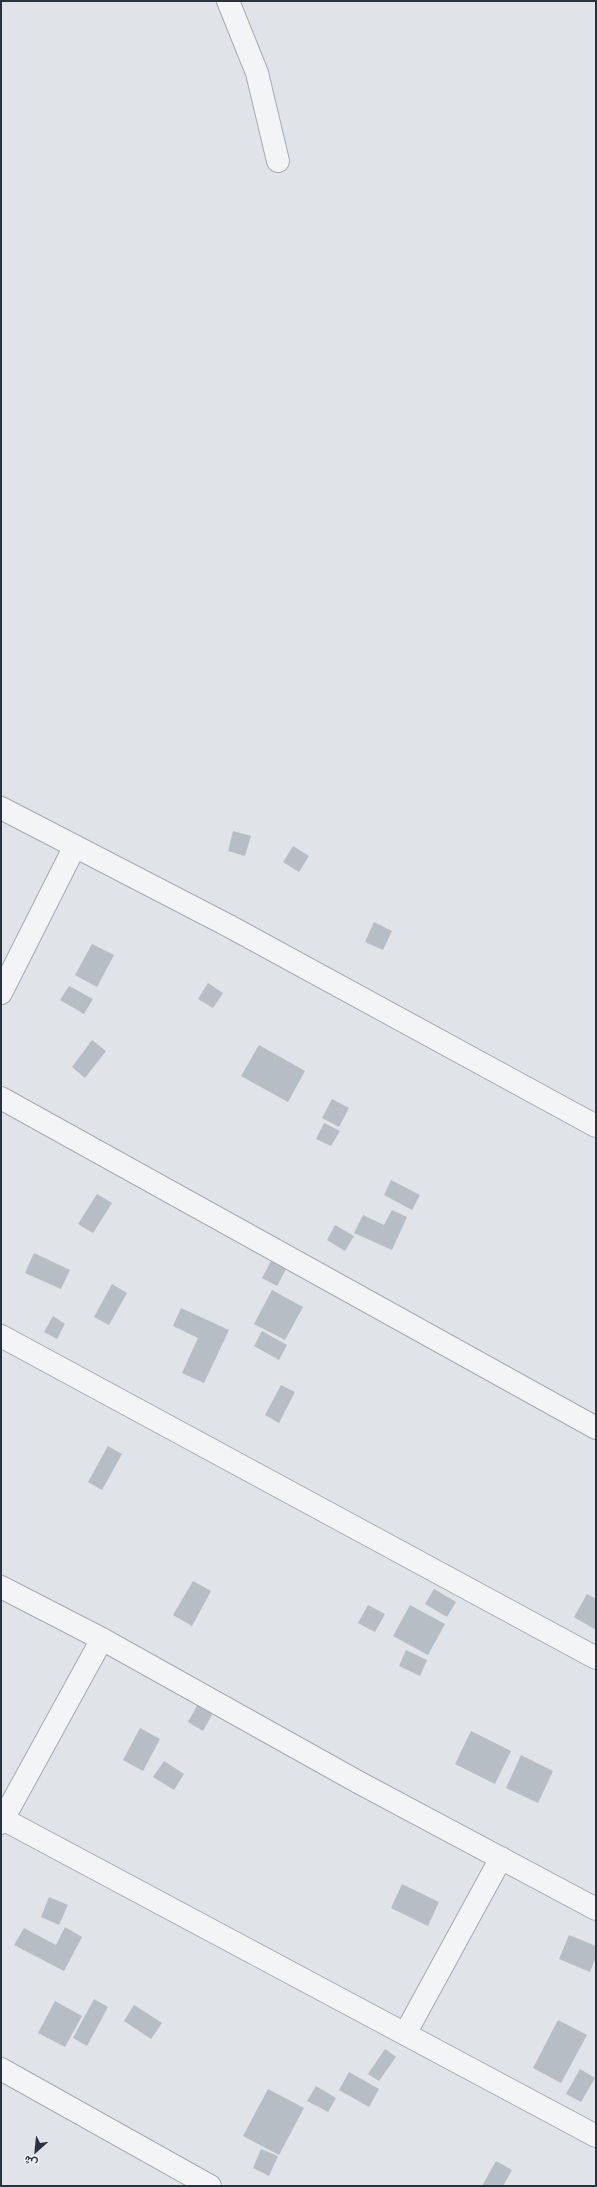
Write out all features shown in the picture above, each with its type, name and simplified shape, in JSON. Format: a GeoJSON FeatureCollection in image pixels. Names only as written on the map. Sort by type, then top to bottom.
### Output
{"type":"FeatureCollection","features":[{"type":"Feature","properties":{"kind":"street"},"geometry":{"type":"LineString","coordinates":[[228,1],[257,73],[278,161]]}},
{"type":"Feature","properties":{"kind":"street"},"geometry":{"type":"LineString","coordinates":[[1,808],[236,930],[596,1126]]}},
{"type":"Feature","properties":{"kind":"street"},"geometry":{"type":"LineString","coordinates":[[1,993],[75,846]]}},
{"type":"Feature","properties":{"kind":"street"},"geometry":{"type":"LineString","coordinates":[[1,1098],[596,1428]]}},
{"type":"Feature","properties":{"kind":"street"},"geometry":{"type":"LineString","coordinates":[[1,1336],[596,1658]]}},
{"type":"Feature","properties":{"kind":"street"},"geometry":{"type":"LineString","coordinates":[[1,1586],[102,1639],[358,1782],[596,1909]]}},
{"type":"Feature","properties":{"kind":"street"},"geometry":{"type":"LineString","coordinates":[[102,1639],[2,1820],[596,2136]]}},
{"type":"Feature","properties":{"kind":"street"},"geometry":{"type":"LineString","coordinates":[[405,2034],[500,1858]]}},
{"type":"Feature","properties":{"kind":"street"},"geometry":{"type":"LineString","coordinates":[[1,2069],[210,2186]]}},
{"type":"Feature","properties":{"kind":"building"},"geometry":{"type":"Polygon","coordinates":[[[233,831],[251,836],[245,856],[228,851],[233,831]]]}},
{"type":"Feature","properties":{"kind":"building"},"geometry":{"type":"Polygon","coordinates":[[[293,846],[309,856],[299,872],[283,862],[293,846]]]}},
{"type":"Feature","properties":{"kind":"building"},"geometry":{"type":"Polygon","coordinates":[[[374,922],[392,931],[383,950],[365,942],[374,922]]]}},
{"type":"Feature","properties":{"kind":"building"},"geometry":{"type":"Polygon","coordinates":[[[92,944],[114,955],[97,987],[75,975],[92,944]]]}},
{"type":"Feature","properties":{"kind":"building"},"geometry":{"type":"Polygon","coordinates":[[[208,983],[223,993],[213,1008],[198,999],[208,983]]]}},
{"type":"Feature","properties":{"kind":"building"},"geometry":{"type":"Polygon","coordinates":[[[69,986],[93,999],[84,1014],[60,1000],[69,986]]]}},
{"type":"Feature","properties":{"kind":"building"},"geometry":{"type":"Polygon","coordinates":[[[92,1040],[106,1051],[85,1078],[72,1067],[92,1040]]]}},
{"type":"Feature","properties":{"kind":"building"},"geometry":{"type":"Polygon","coordinates":[[[259,1045],[305,1071],[288,1102],[241,1076],[259,1045]]]}},
{"type":"Feature","properties":{"kind":"building"},"geometry":{"type":"Polygon","coordinates":[[[332,1099],[349,1108],[339,1127],[322,1118],[332,1099]]]}},
{"type":"Feature","properties":{"kind":"building"},"geometry":{"type":"Polygon","coordinates":[[[324,1123],[340,1131],[331,1146],[316,1139],[324,1123]]]}},
{"type":"Feature","properties":{"kind":"building"},"geometry":{"type":"Polygon","coordinates":[[[391,1180],[420,1195],[412,1210],[384,1195],[391,1180]]]}},
{"type":"Feature","properties":{"kind":"building"},"geometry":{"type":"Polygon","coordinates":[[[97,1194],[112,1203],[93,1233],[78,1224],[97,1194]]]}},
{"type":"Feature","properties":{"kind":"building"},"geometry":{"type":"Polygon","coordinates":[[[392,1210],[407,1217],[392,1250],[354,1233],[363,1215],[384,1225],[392,1210]]]}},
{"type":"Feature","properties":{"kind":"building"},"geometry":{"type":"Polygon","coordinates":[[[335,1225],[354,1236],[345,1251],[327,1240],[335,1225]]]}},
{"type":"Feature","properties":{"kind":"building"},"geometry":{"type":"Polygon","coordinates":[[[34,1253],[70,1270],[61,1289],[25,1273],[34,1253]]]}},
{"type":"Feature","properties":{"kind":"building"},"geometry":{"type":"Polygon","coordinates":[[[272,1259],[287,1267],[277,1286],[262,1278],[272,1259]]]}},
{"type":"Feature","properties":{"kind":"building"},"geometry":{"type":"Polygon","coordinates":[[[112,1284],[127,1293],[109,1325],[94,1317],[112,1284]]]}},
{"type":"Feature","properties":{"kind":"building"},"geometry":{"type":"Polygon","coordinates":[[[272,1290],[303,1307],[285,1340],[254,1324],[272,1290]]]}},
{"type":"Feature","properties":{"kind":"building"},"geometry":{"type":"Polygon","coordinates":[[[181,1308],[229,1330],[204,1383],[182,1373],[198,1338],[173,1326],[181,1308]]]}},
{"type":"Feature","properties":{"kind":"building"},"geometry":{"type":"Polygon","coordinates":[[[53,1316],[65,1324],[57,1339],[44,1332],[53,1316]]]}},
{"type":"Feature","properties":{"kind":"building"},"geometry":{"type":"Polygon","coordinates":[[[262,1331],[287,1345],[279,1360],[254,1346],[262,1331]]]}},
{"type":"Feature","properties":{"kind":"building"},"geometry":{"type":"Polygon","coordinates":[[[281,1385],[295,1392],[279,1423],[265,1415],[281,1385]]]}},
{"type":"Feature","properties":{"kind":"building"},"geometry":{"type":"Polygon","coordinates":[[[108,1446],[122,1454],[102,1490],[88,1482],[108,1446]]]}},
{"type":"Feature","properties":{"kind":"building"},"geometry":{"type":"Polygon","coordinates":[[[193,1581],[211,1591],[192,1626],[173,1615],[193,1581]]]}},
{"type":"Feature","properties":{"kind":"building"},"geometry":{"type":"Polygon","coordinates":[[[434,1589],[456,1602],[447,1617],[425,1604],[434,1589]]]}},
{"type":"Feature","properties":{"kind":"building"},"geometry":{"type":"Polygon","coordinates":[[[587,1594],[596,1599],[596,1630],[574,1617],[587,1594]]]}},
{"type":"Feature","properties":{"kind":"building"},"geometry":{"type":"Polygon","coordinates":[[[368,1605],[385,1614],[375,1632],[358,1623],[368,1605]]]}},
{"type":"Feature","properties":{"kind":"building"},"geometry":{"type":"Polygon","coordinates":[[[410,1605],[445,1624],[428,1655],[393,1636],[410,1605]]]}},
{"type":"Feature","properties":{"kind":"building"},"geometry":{"type":"Polygon","coordinates":[[[406,1650],[427,1660],[420,1676],[399,1666],[406,1650]]]}},
{"type":"Feature","properties":{"kind":"building"},"geometry":{"type":"Polygon","coordinates":[[[198,1704],[213,1713],[203,1731],[188,1722],[198,1704]]]}},
{"type":"Feature","properties":{"kind":"building"},"geometry":{"type":"Polygon","coordinates":[[[140,1728],[160,1739],[143,1771],[123,1760],[140,1728]]]}},
{"type":"Feature","properties":{"kind":"building"},"geometry":{"type":"Polygon","coordinates":[[[471,1731],[511,1751],[495,1784],[455,1764],[471,1731]]]}},
{"type":"Feature","properties":{"kind":"building"},"geometry":{"type":"Polygon","coordinates":[[[521,1755],[553,1771],[538,1803],[506,1788],[521,1755]]]}},
{"type":"Feature","properties":{"kind":"building"},"geometry":{"type":"Polygon","coordinates":[[[164,1761],[184,1774],[174,1790],[153,1777],[164,1761]]]}},
{"type":"Feature","properties":{"kind":"building"},"geometry":{"type":"Polygon","coordinates":[[[402,1884],[439,1902],[428,1926],[391,1908],[402,1884]]]}},
{"type":"Feature","properties":{"kind":"building"},"geometry":{"type":"Polygon","coordinates":[[[49,1897],[68,1905],[59,1925],[41,1917],[49,1897]]]}},
{"type":"Feature","properties":{"kind":"building"},"geometry":{"type":"Polygon","coordinates":[[[65,1927],[82,1937],[64,1971],[14,1945],[24,1928],[56,1945],[65,1927]]]}},
{"type":"Feature","properties":{"kind":"building"},"geometry":{"type":"Polygon","coordinates":[[[569,1935],[596,1946],[596,1957],[590,1972],[559,1959],[569,1935]]]}},
{"type":"Feature","properties":{"kind":"building"},"geometry":{"type":"Polygon","coordinates":[[[94,1999],[108,2007],[87,2046],[73,2038],[94,1999]]]}},
{"type":"Feature","properties":{"kind":"building"},"geometry":{"type":"Polygon","coordinates":[[[55,2001],[82,2016],[65,2047],[38,2033],[55,2001]]]}},
{"type":"Feature","properties":{"kind":"building"},"geometry":{"type":"Polygon","coordinates":[[[134,2005],[162,2023],[151,2039],[124,2021],[134,2005]]]}},
{"type":"Feature","properties":{"kind":"building"},"geometry":{"type":"Polygon","coordinates":[[[558,2020],[587,2035],[561,2083],[533,2068],[558,2020]]]}},
{"type":"Feature","properties":{"kind":"building"},"geometry":{"type":"Polygon","coordinates":[[[385,2049],[396,2057],[379,2081],[368,2074],[385,2049]]]}},
{"type":"Feature","properties":{"kind":"building"},"geometry":{"type":"Polygon","coordinates":[[[580,2069],[595,2078],[581,2102],[566,2094],[580,2069]]]}},
{"type":"Feature","properties":{"kind":"building"},"geometry":{"type":"Polygon","coordinates":[[[349,2072],[379,2089],[369,2107],[339,2090],[349,2072]]]}},
{"type":"Feature","properties":{"kind":"building"},"geometry":{"type":"Polygon","coordinates":[[[316,2086],[336,2098],[328,2112],[307,2101],[316,2086]]]}},
{"type":"Feature","properties":{"kind":"building"},"geometry":{"type":"Polygon","coordinates":[[[268,2089],[304,2108],[279,2155],[243,2136],[268,2089]]]}},
{"type":"Feature","properties":{"kind":"building"},"geometry":{"type":"Polygon","coordinates":[[[261,2149],[278,2156],[269,2176],[253,2168],[261,2149]]]}},
{"type":"Feature","properties":{"kind":"building"},"geometry":{"type":"Polygon","coordinates":[[[496,2161],[512,2170],[503,2186],[482,2186],[496,2161]]]}}]}
